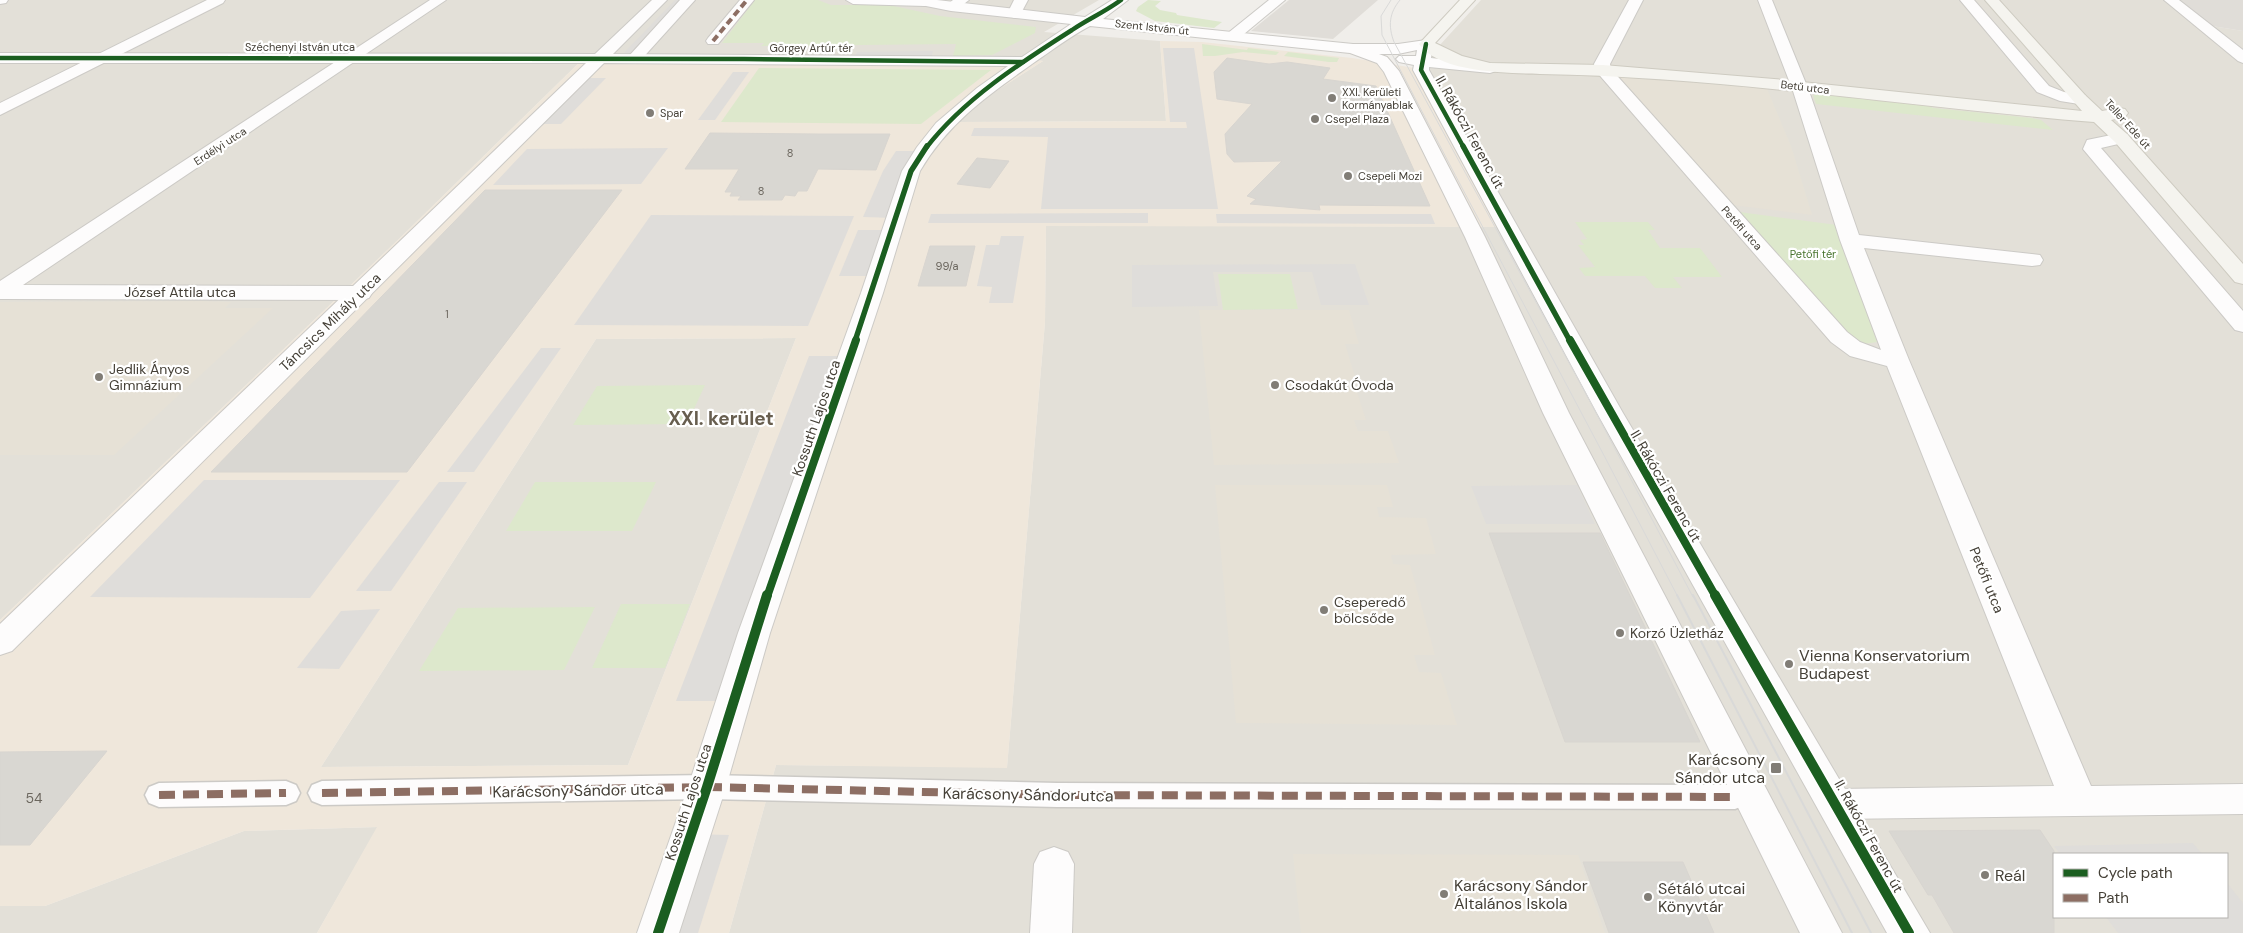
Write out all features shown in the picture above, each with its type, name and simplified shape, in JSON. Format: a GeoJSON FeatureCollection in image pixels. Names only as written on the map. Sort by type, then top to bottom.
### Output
{"type":"FeatureCollection","features":[{"type":"Feature","properties":{"kind":"main road"},"geometry":{"type":"LineString","coordinates":[[1420,62],[1468,0]]}},
{"type":"Feature","properties":{"kind":"main road","name":"Teller Ede út"},"geometry":{"type":"LineString","coordinates":[[1992,0],[2079,99],[2121,138],[2243,277]]}},
{"type":"Feature","properties":{"kind":"main road","name":"Betű utca"},"geometry":{"type":"LineString","coordinates":[[1420,62],[1442,54],[1459,61],[1490,68],[1603,70],[1800,86],[1921,101],[2098,117],[2119,113]]}},
{"type":"Feature","properties":{"kind":"main road","name":"Teller Ede út"},"geometry":{"type":"LineString","coordinates":[[2103,96],[2243,250]]}},
{"type":"Feature","properties":{"kind":"street"},"geometry":{"type":"LineString","coordinates":[[0,110],[218,0]]}},
{"type":"Feature","properties":{"kind":"street","name":"Erdélyi utca"},"geometry":{"type":"LineString","coordinates":[[0,291],[439,0]]}},
{"type":"Feature","properties":{"kind":"street","name":"Táncsics Mihály utca"},"geometry":{"type":"LineString","coordinates":[[0,643],[660,0]]}},
{"type":"Feature","properties":{"kind":"street"},"geometry":{"type":"LineString","coordinates":[[634,59],[688,0]]}},
{"type":"Feature","properties":{"kind":"street"},"geometry":{"type":"LineString","coordinates":[[713,41],[747,0]]}},
{"type":"Feature","properties":{"kind":"street","name":"Szent István út"},"geometry":{"type":"LineString","coordinates":[[853,0],[921,1],[956,4],[1014,14],[1353,49],[1398,49],[1420,62]]}},
{"type":"Feature","properties":{"kind":"street"},"geometry":{"type":"LineString","coordinates":[[1014,14],[1021,0]]}},
{"type":"Feature","properties":{"kind":"street","name":"Kossuth Lajos utca"},"geometry":{"type":"LineString","coordinates":[[658,933],[754,633],[867,308],[911,171],[922,152],[959,111],[1002,76],[1122,0]]}},
{"type":"Feature","properties":{"kind":"street"},"geometry":{"type":"LineString","coordinates":[[1233,36],[1278,0]]}},
{"type":"Feature","properties":{"kind":"street"},"geometry":{"type":"LineString","coordinates":[[1603,70],[1602,64],[1636,0]]}},
{"type":"Feature","properties":{"kind":"street","name":"Petőfi utca"},"geometry":{"type":"LineString","coordinates":[[1765,0],[1800,86],[1850,240],[1897,360],[2078,800]]}},
{"type":"Feature","properties":{"kind":"street"},"geometry":{"type":"LineString","coordinates":[[1967,0],[2043,89],[2060,96],[2079,99]]}},
{"type":"Feature","properties":{"kind":"street"},"geometry":{"type":"LineString","coordinates":[[2171,0],[2243,58]]}},
{"type":"Feature","properties":{"kind":"street"},"geometry":{"type":"LineString","coordinates":[[2206,28],[2234,33]]}},
{"type":"Feature","properties":{"kind":"street","name":"Szent István út"},"geometry":{"type":"LineString","coordinates":[[1353,49],[1378,58],[1420,62]]}},
{"type":"Feature","properties":{"kind":"street","name":"Széchenyi István utca"},"geometry":{"type":"LineString","coordinates":[[0,58],[599,59]]}},
{"type":"Feature","properties":{"kind":"street","name":"Görgey Artúr tér"},"geometry":{"type":"LineString","coordinates":[[599,59],[1023,62]]}},
{"type":"Feature","properties":{"kind":"street"},"geometry":{"type":"LineString","coordinates":[[1420,62],[1475,237],[1556,413],[1821,933]]}},
{"type":"Feature","properties":{"kind":"street","name":"Betű utca"},"geometry":{"type":"LineString","coordinates":[[1420,62],[1490,68]]}},
{"type":"Feature","properties":{"kind":"street","name":"II. Rákóczi Ferenc út"},"geometry":{"type":"LineString","coordinates":[[1420,62],[1610,413],[1837,804],[1909,933]]}},
{"type":"Feature","properties":{"kind":"street","name":"Petőfi utca"},"geometry":{"type":"LineString","coordinates":[[1603,70],[1839,337],[1850,347],[1865,354],[1897,360]]}},
{"type":"Feature","properties":{"kind":"street","name":"Teller Ede út"},"geometry":{"type":"LineString","coordinates":[[2121,138],[2093,144],[2092,148],[2243,325]]}},
{"type":"Feature","properties":{"kind":"street"},"geometry":{"type":"LineString","coordinates":[[1850,240],[2032,260]]}},
{"type":"Feature","properties":{"kind":"street","name":"József Attila utca"},"geometry":{"type":"LineString","coordinates":[[0,291],[361,292]]}},
{"type":"Feature","properties":{"kind":"street","name":"Karácsony Sándor utca"},"geometry":{"type":"LineString","coordinates":[[322,793],[706,787],[1057,795],[1735,797]]}},
{"type":"Feature","properties":{"kind":"street"},"geometry":{"type":"LineString","coordinates":[[159,795],[286,793]]}},
{"type":"Feature","properties":{"kind":"street"},"geometry":{"type":"LineString","coordinates":[[1837,804],[2243,799]]}},
{"type":"Feature","properties":{"kind":"street"},"geometry":{"type":"LineString","coordinates":[[1051,933],[1054,864]]}},
{"type":"Feature","properties":{"kind":"shaded area"},"geometry":{"type":"Polygon","coordinates":[[[0,0],[1099,0],[1044,32],[1160,41],[1166,121],[958,122],[971,107],[1043,61],[1002,56],[588,54],[402,236],[0,620],[0,0]]]}},
{"type":"Feature","properties":{"kind":"shaded area"},"geometry":{"type":"Polygon","coordinates":[[[675,0],[688,0],[639,53],[624,53],[675,0]]]}},
{"type":"Feature","properties":{"kind":"shaded area"},"geometry":{"type":"Polygon","coordinates":[[[1289,0],[1378,0],[1333,39],[1251,31],[1289,0]]]}},
{"type":"Feature","properties":{"kind":"shaded area"},"geometry":{"type":"Polygon","coordinates":[[[1481,0],[2180,0],[2212,26],[2243,31],[2243,933],[729,933],[776,765],[1007,767],[1045,322],[1046,225],[1517,227],[1427,70],[1439,46],[1481,0]]]}},
{"type":"Feature","properties":{"kind":"shaded area"},"geometry":{"type":"Polygon","coordinates":[[[2180,0],[2243,0],[2243,31],[2212,26],[2180,0]]]}},
{"type":"Feature","properties":{"kind":"shaded area"},"geometry":{"type":"Polygon","coordinates":[[[1160,41],[1202,42],[1352,58],[1427,70],[1517,227],[1046,226],[1045,322],[1007,768],[776,765],[729,933],[317,933],[377,827],[244,831],[45,906],[0,906],[0,620],[402,236],[588,54],[1002,56],[1043,61],[971,107],[959,122],[1166,121],[1160,41]],[[796,338],[596,339],[321,767],[628,765],[796,338]]]}},
{"type":"Feature","properties":{"kind":"shaded area"},"geometry":{"type":"Polygon","coordinates":[[[1163,48],[1194,48],[1218,209],[1041,209],[1048,137],[971,136],[974,128],[1187,128],[1186,122],[1170,122],[1163,48]]]}},
{"type":"Feature","properties":{"kind":"shaded area"},"geometry":{"type":"Polygon","coordinates":[[[933,51],[932,56],[855,56],[857,52],[933,51]]]}},
{"type":"Feature","properties":{"kind":"shaded area"},"geometry":{"type":"Polygon","coordinates":[[[733,72],[749,72],[715,120],[698,120],[733,72]]]}},
{"type":"Feature","properties":{"kind":"shaded area"},"geometry":{"type":"Polygon","coordinates":[[[1615,76],[1767,89],[1791,146],[1812,215],[1724,204],[1615,76]]]}},
{"type":"Feature","properties":{"kind":"shaded area"},"geometry":{"type":"Polygon","coordinates":[[[580,78],[606,78],[561,124],[532,124],[580,78]]]}},
{"type":"Feature","properties":{"kind":"shaded area"},"geometry":{"type":"Polygon","coordinates":[[[668,148],[641,184],[493,185],[527,149],[668,148]]]}},
{"type":"Feature","properties":{"kind":"shaded area"},"geometry":{"type":"Polygon","coordinates":[[[896,151],[923,151],[895,218],[863,217],[883,171],[896,151]]]}},
{"type":"Feature","properties":{"kind":"shaded area"},"geometry":{"type":"Polygon","coordinates":[[[1148,213],[1148,223],[928,223],[931,214],[1148,213]]]}},
{"type":"Feature","properties":{"kind":"shaded area"},"geometry":{"type":"Polygon","coordinates":[[[1216,214],[1431,214],[1435,224],[1217,223],[1216,214]]]}},
{"type":"Feature","properties":{"kind":"shaded area"},"geometry":{"type":"Polygon","coordinates":[[[651,215],[854,216],[808,326],[574,325],[651,215]]]}},
{"type":"Feature","properties":{"kind":"shaded area"},"geometry":{"type":"Polygon","coordinates":[[[858,230],[892,230],[878,276],[839,276],[858,230]]]}},
{"type":"Feature","properties":{"kind":"shaded area"},"geometry":{"type":"Polygon","coordinates":[[[1001,236],[1024,236],[1013,303],[989,303],[992,287],[977,286],[986,245],[999,245],[1001,236]]]}},
{"type":"Feature","properties":{"kind":"shaded area"},"geometry":{"type":"Polygon","coordinates":[[[1355,264],[1369,305],[1321,305],[1312,272],[1213,272],[1218,306],[1132,307],[1132,265],[1355,264]]]}},
{"type":"Feature","properties":{"kind":"shaded area","name":"Jedlik Ányos Gimnázium"},"geometry":{"type":"Polygon","coordinates":[[[0,302],[231,302],[225,308],[273,308],[114,455],[0,455],[0,302]]]}},
{"type":"Feature","properties":{"kind":"shaded area","name":"Csodakút Óvoda"},"geometry":{"type":"Polygon","coordinates":[[[1199,310],[1349,310],[1359,344],[1345,344],[1356,380],[1343,380],[1345,389],[1356,389],[1366,420],[1354,420],[1358,431],[1388,431],[1399,463],[1214,465],[1199,310]]]}},
{"type":"Feature","properties":{"kind":"shaded area"},"geometry":{"type":"Polygon","coordinates":[[[796,338],[628,765],[321,767],[596,339],[796,338]]]}},
{"type":"Feature","properties":{"kind":"shaded area"},"geometry":{"type":"Polygon","coordinates":[[[541,348],[561,348],[474,472],[447,472],[541,348]]]}},
{"type":"Feature","properties":{"kind":"shaded area"},"geometry":{"type":"Polygon","coordinates":[[[809,356],[851,356],[734,701],[676,701],[809,356]]]}},
{"type":"Feature","properties":{"kind":"shaded area"},"geometry":{"type":"Polygon","coordinates":[[[204,480],[400,480],[310,598],[90,597],[204,480]]]}},
{"type":"Feature","properties":{"kind":"shaded area"},"geometry":{"type":"Polygon","coordinates":[[[439,482],[467,482],[391,591],[356,591],[439,482]]]}},
{"type":"Feature","properties":{"kind":"shaded area","name":"Cseperedő bölcsőde"},"geometry":{"type":"Polygon","coordinates":[[[1215,485],[1387,485],[1393,507],[1377,507],[1379,517],[1426,518],[1436,554],[1391,555],[1393,564],[1410,565],[1435,655],[1414,655],[1419,672],[1441,673],[1457,725],[1236,723],[1215,485]]]}},
{"type":"Feature","properties":{"kind":"shaded area"},"geometry":{"type":"Polygon","coordinates":[[[1577,485],[1595,524],[1486,524],[1471,486],[1577,485]]]}},
{"type":"Feature","properties":{"kind":"shaded area"},"geometry":{"type":"Polygon","coordinates":[[[380,609],[339,669],[297,668],[341,611],[380,609]]]}},
{"type":"Feature","properties":{"kind":"shaded area"},"geometry":{"type":"Polygon","coordinates":[[[378,827],[317,933],[0,933],[0,906],[45,906],[244,831],[378,827]]]}},
{"type":"Feature","properties":{"kind":"shaded area"},"geometry":{"type":"Polygon","coordinates":[[[691,834],[729,835],[698,933],[658,933],[691,834]]]}},
{"type":"Feature","properties":{"kind":"shaded area"},"geometry":{"type":"Polygon","coordinates":[[[2193,843],[2201,853],[2059,853],[2054,846],[2193,843]]]}},
{"type":"Feature","properties":{"kind":"shaded area","name":"Karácsony Sándor Általános Iskola"},"geometry":{"type":"Polygon","coordinates":[[[1293,854],[1578,855],[1605,933],[1301,933],[1293,854]]]}},
{"type":"Feature","properties":{"kind":"shaded area"},"geometry":{"type":"Polygon","coordinates":[[[2228,884],[2243,903],[2243,933],[2118,933],[2107,918],[2228,918],[2228,884]]]}},
{"type":"Feature","properties":{"kind":"green space"},"geometry":{"type":"Polygon","coordinates":[[[755,0],[818,0],[831,5],[889,5],[940,16],[1036,27],[1035,33],[992,55],[953,56],[956,44],[761,46],[764,43],[722,43],[755,0]]]}},
{"type":"Feature","properties":{"kind":"green space"},"geometry":{"type":"Polygon","coordinates":[[[1148,0],[1161,1],[1155,6],[1160,10],[1176,13],[1177,15],[1222,22],[1214,28],[1155,21],[1136,11],[1138,7],[1148,0]]]}},
{"type":"Feature","properties":{"kind":"green space"},"geometry":{"type":"Polygon","coordinates":[[[1202,44],[1279,52],[1276,55],[1243,52],[1203,56],[1202,44]]]}},
{"type":"Feature","properties":{"kind":"green space"},"geometry":{"type":"Polygon","coordinates":[[[1288,52],[1339,58],[1337,62],[1329,62],[1284,56],[1288,52]]]}},
{"type":"Feature","properties":{"kind":"green space"},"geometry":{"type":"Polygon","coordinates":[[[759,68],[991,70],[921,124],[721,122],[759,68]]]}},
{"type":"Feature","properties":{"kind":"green space"},"geometry":{"type":"Polygon","coordinates":[[[1826,92],[1925,105],[1934,108],[2032,118],[2041,120],[2053,130],[1816,104],[1813,95],[1826,92]]]}},
{"type":"Feature","properties":{"kind":"green space","name":"Petőfi tér"},"geometry":{"type":"Polygon","coordinates":[[[1732,211],[1837,225],[1877,342],[1864,344],[1853,341],[1732,211]]]}},
{"type":"Feature","properties":{"kind":"green space"},"geometry":{"type":"Polygon","coordinates":[[[1575,222],[1648,222],[1655,230],[1648,230],[1660,248],[1700,248],[1722,277],[1673,277],[1682,288],[1655,288],[1645,276],[1585,276],[1579,268],[1595,267],[1578,245],[1584,245],[1580,240],[1587,239],[1575,222]]]}},
{"type":"Feature","properties":{"kind":"green space"},"geometry":{"type":"Polygon","coordinates":[[[1218,274],[1290,274],[1298,309],[1223,310],[1218,274]]]}},
{"type":"Feature","properties":{"kind":"green space"},"geometry":{"type":"Polygon","coordinates":[[[705,385],[687,424],[573,425],[597,386],[705,385]]]}},
{"type":"Feature","properties":{"kind":"green space"},"geometry":{"type":"Polygon","coordinates":[[[535,482],[656,482],[632,531],[506,531],[535,482]]]}},
{"type":"Feature","properties":{"kind":"green space"},"geometry":{"type":"Polygon","coordinates":[[[621,604],[690,604],[665,668],[592,668],[621,604]]]}},
{"type":"Feature","properties":{"kind":"green space"},"geometry":{"type":"Polygon","coordinates":[[[595,607],[564,670],[419,671],[458,608],[595,607]]]}},
{"type":"Feature","properties":{"kind":"building","name":"Csepel Plaza"},"geometry":{"type":"Polygon","coordinates":[[[1227,58],[1269,64],[1287,62],[1330,68],[1323,79],[1376,86],[1430,206],[1319,205],[1320,210],[1250,204],[1256,199],[1247,196],[1282,161],[1234,162],[1227,154],[1225,134],[1252,104],[1217,99],[1214,72],[1227,58]]]}},
{"type":"Feature","properties":{"kind":"building"},"geometry":{"type":"Polygon","coordinates":[[[710,133],[890,134],[876,170],[818,169],[807,191],[798,191],[795,196],[785,195],[782,200],[738,200],[741,196],[730,196],[732,192],[725,192],[739,169],[685,169],[710,133]]]}},
{"type":"Feature","properties":{"kind":"building"},"geometry":{"type":"Polygon","coordinates":[[[977,158],[1009,161],[990,188],[957,184],[977,158]]]}},
{"type":"Feature","properties":{"kind":"building"},"geometry":{"type":"Polygon","coordinates":[[[485,190],[622,190],[407,472],[211,472],[485,190]]]}},
{"type":"Feature","properties":{"kind":"building"},"geometry":{"type":"Polygon","coordinates":[[[930,246],[975,246],[966,286],[918,286],[930,246]]]}},
{"type":"Feature","properties":{"kind":"building","name":"Korzó Üzletház"},"geometry":{"type":"Polygon","coordinates":[[[1489,533],[1600,533],[1700,742],[1565,742],[1489,533]]]}},
{"type":"Feature","properties":{"kind":"building"},"geometry":{"type":"Polygon","coordinates":[[[107,751],[30,845],[0,845],[0,752],[107,751]]]}},
{"type":"Feature","properties":{"kind":"building","name":"Reál"},"geometry":{"type":"Polygon","coordinates":[[[2040,830],[2054,851],[2054,933],[1954,933],[1932,895],[1928,895],[1889,831],[2040,830]]]}},
{"type":"Feature","properties":{"kind":"building","name":"Sétáló utcai Könyvtár"},"geometry":{"type":"Polygon","coordinates":[[[1583,862],[1683,862],[1714,933],[1609,933],[1583,862]]]}},
{"type":"Feature","properties":{"kind":"tram line"},"geometry":{"type":"LineString","coordinates":[[1391,0],[1381,16],[1382,35],[1678,597]]}},
{"type":"Feature","properties":{"kind":"tram line"},"geometry":{"type":"LineString","coordinates":[[1400,0],[1396,5],[1390,25],[1394,42],[1585,392],[1693,597]]}},
{"type":"Feature","properties":{"kind":"tram line"},"geometry":{"type":"LineString","coordinates":[[1677,595],[1852,933]]}},
{"type":"Feature","properties":{"kind":"tram line"},"geometry":{"type":"LineString","coordinates":[[1693,595],[1871,933]]}},
{"type":"Feature","properties":{"kind":"marked path"},"geometry":{"type":"LineString","coordinates":[[713,41],[747,0]]}},
{"type":"Feature","properties":{"kind":"marked path"},"geometry":{"type":"LineString","coordinates":[[322,793],[707,787],[1057,795],[1735,797]]}},
{"type":"Feature","properties":{"kind":"marked path"},"geometry":{"type":"LineString","coordinates":[[159,795],[286,793]]}},
{"type":"Feature","properties":{"kind":"cycle path"},"geometry":{"type":"LineString","coordinates":[[658,933],[707,787],[754,633],[872,293],[911,171],[923,151],[942,127],[983,91],[1073,29],[1102,14],[1121,0]]}},
{"type":"Feature","properties":{"kind":"cycle path"},"geometry":{"type":"LineString","coordinates":[[1426,44],[1421,70],[1610,413],[1909,933]]}},
{"type":"Feature","properties":{"kind":"cycle path"},"geometry":{"type":"LineString","coordinates":[[0,58],[744,59],[1023,62]]}},
{"type":"Feature","properties":{"kind":"place","name":"XXI. Kerületi Kormányablak"},"geometry":{"type":"Point","coordinates":[1332,98]}},
{"type":"Feature","properties":{"kind":"place","name":"Spar"},"geometry":{"type":"Point","coordinates":[650,113]}},
{"type":"Feature","properties":{"kind":"place","name":"Csepel Plaza"},"geometry":{"type":"Point","coordinates":[1315,119]}},
{"type":"Feature","properties":{"kind":"place","name":"Csepeli Mozi"},"geometry":{"type":"Point","coordinates":[1348,176]}},
{"type":"Feature","properties":{"kind":"place","name":"Jedlik Ányos Gimnázium"},"geometry":{"type":"Point","coordinates":[99,377]}},
{"type":"Feature","properties":{"kind":"place","name":"Csodakút Óvoda"},"geometry":{"type":"Point","coordinates":[1275,385]}},
{"type":"Feature","properties":{"kind":"place","name":"Cseperedő bölcsőde"},"geometry":{"type":"Point","coordinates":[1324,610]}},
{"type":"Feature","properties":{"kind":"place","name":"Korzó Üzletház"},"geometry":{"type":"Point","coordinates":[1620,633]}},
{"type":"Feature","properties":{"kind":"place","name":"Vienna Konservatorium Budapest"},"geometry":{"type":"Point","coordinates":[1789,664]}},
{"type":"Feature","properties":{"kind":"place","name":"Karácsony Sándor utca"},"geometry":{"type":"Point","coordinates":[1776,768]}},
{"type":"Feature","properties":{"kind":"place","name":"Reál"},"geometry":{"type":"Point","coordinates":[1985,875]}},
{"type":"Feature","properties":{"kind":"place","name":"Karácsony Sándor Általános Iskola"},"geometry":{"type":"Point","coordinates":[1444,894]}},
{"type":"Feature","properties":{"kind":"place","name":"Sétáló utcai Könyvtár"},"geometry":{"type":"Point","coordinates":[1648,897]}},
{"type":"Feature","properties":{"kind":"district","name":"XXI. kerület"},"geometry":{"type":"Point","coordinates":[721,418]}}]}
